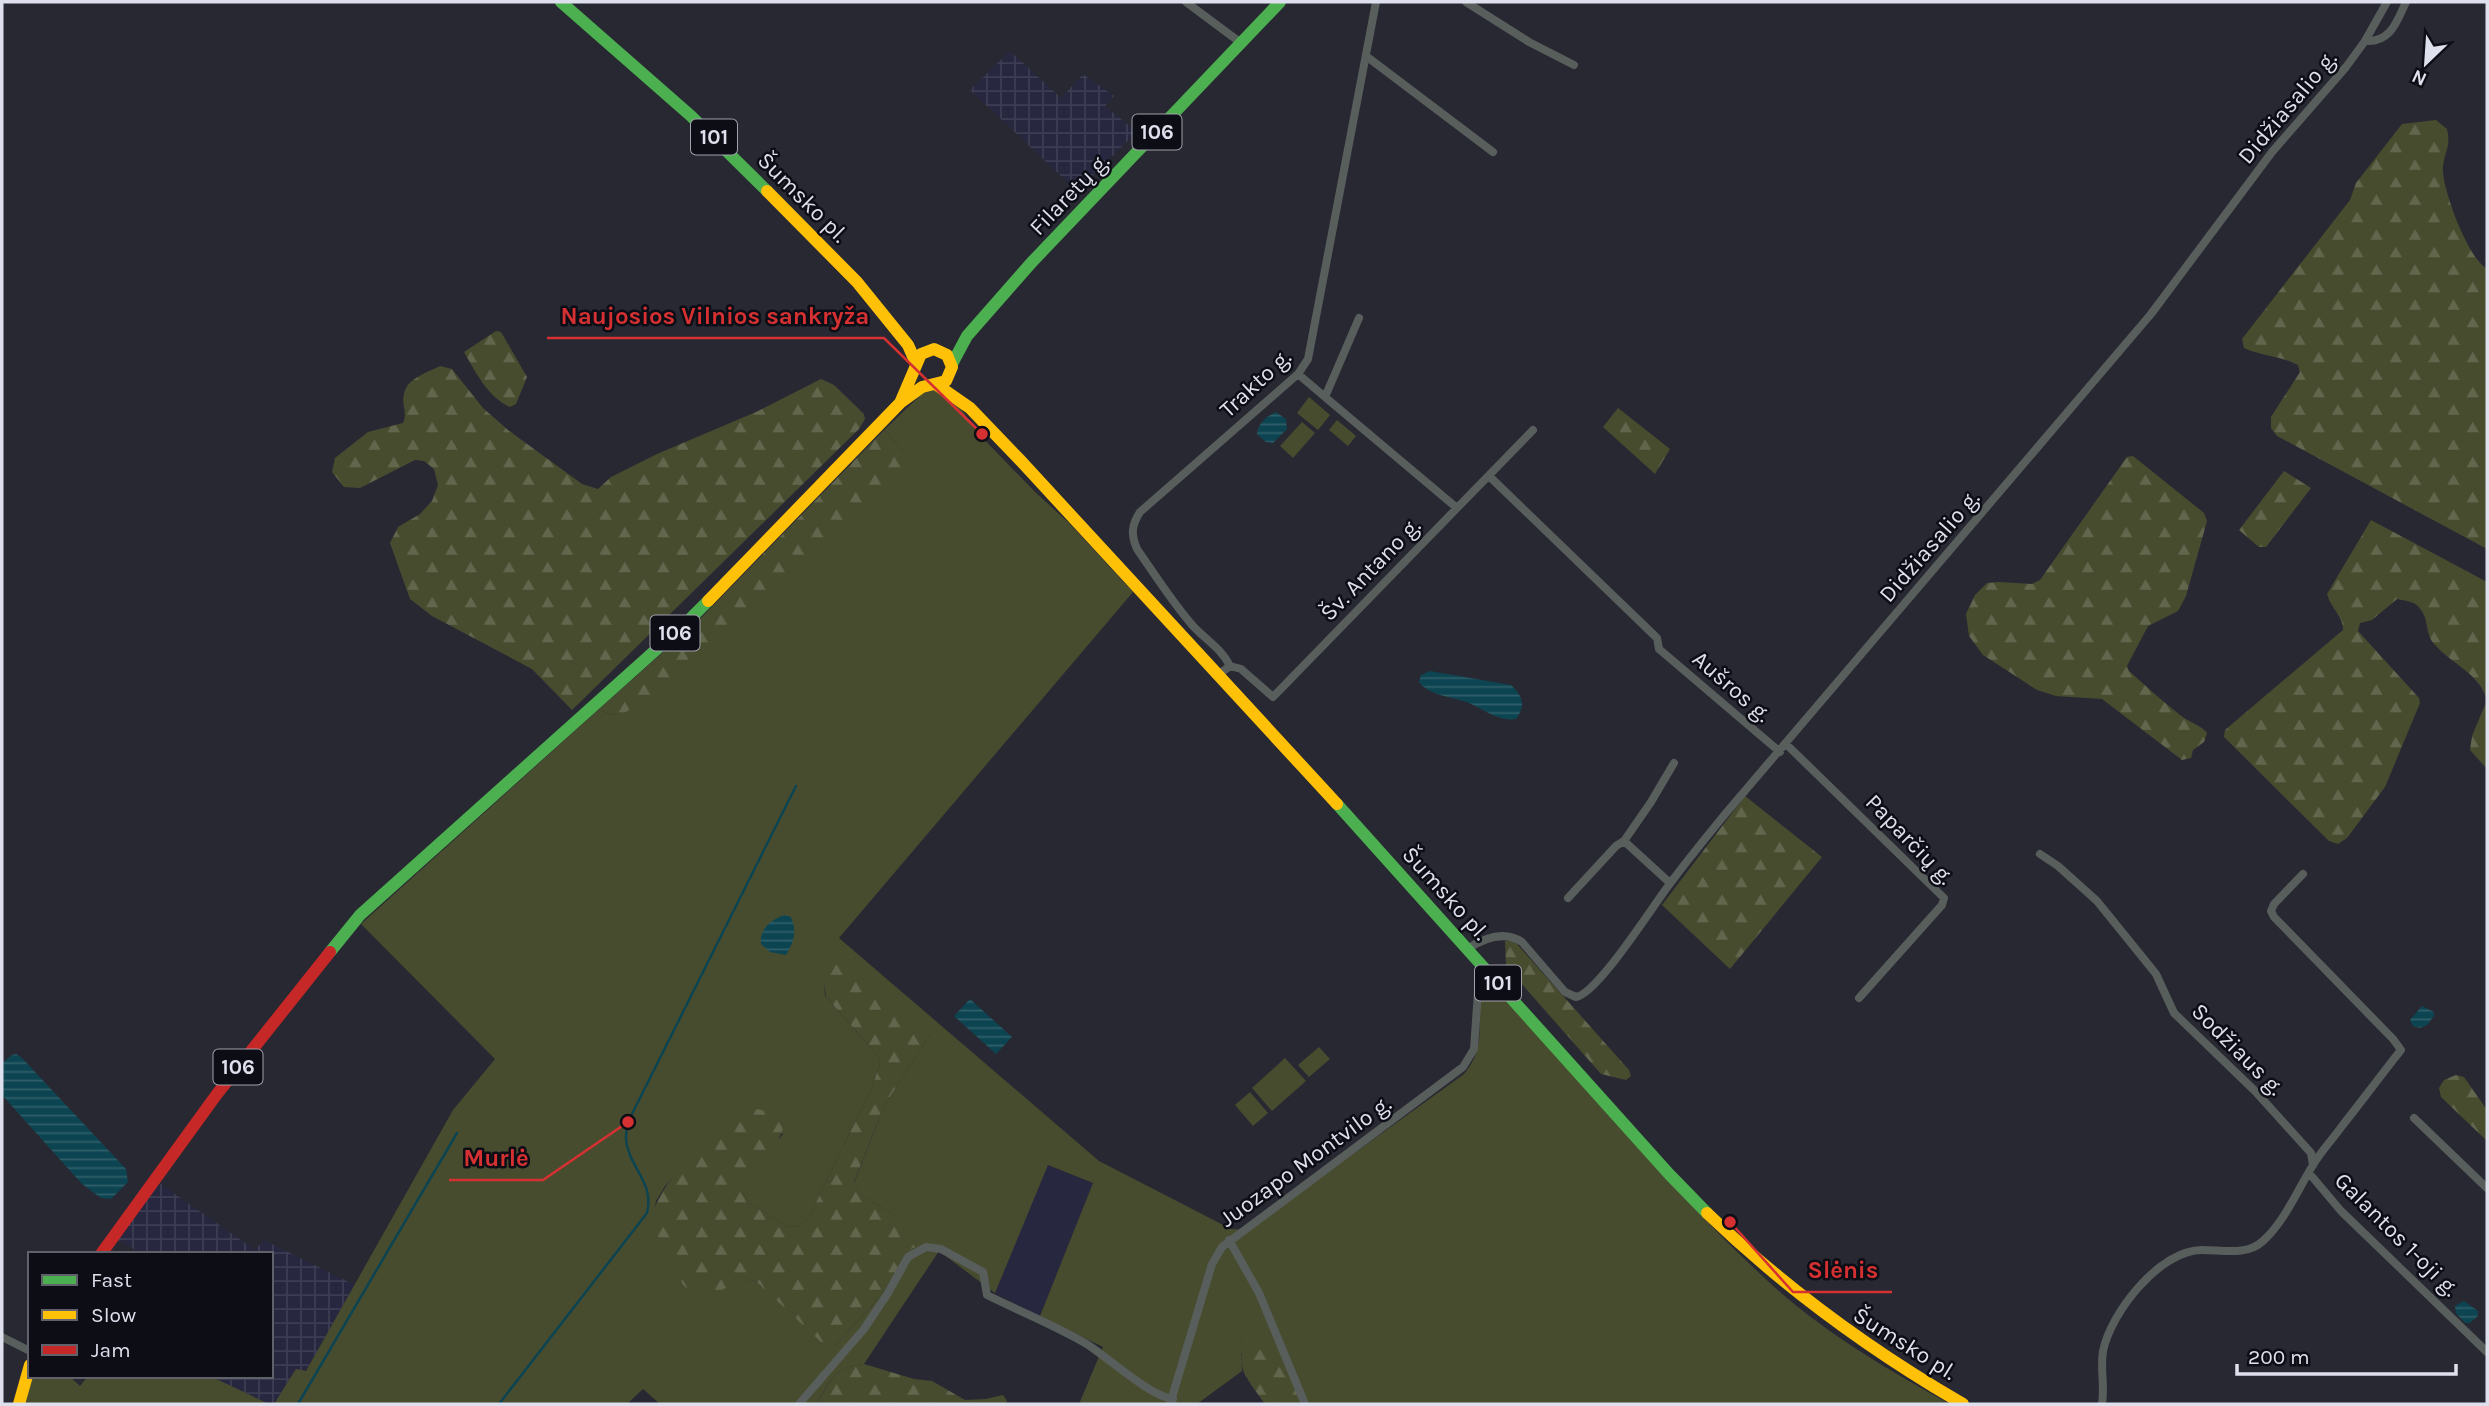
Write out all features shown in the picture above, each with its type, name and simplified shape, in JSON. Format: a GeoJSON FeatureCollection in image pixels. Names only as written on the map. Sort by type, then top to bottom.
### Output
{"type":"FeatureCollection","features":[{"type":"Feature","properties":{"kind":"main road","name":"Šumsko pl."},"geometry":{"type":"LineString","coordinates":[[561,2],[701,124],[856,282],[908,345],[916,366]]}},
{"type":"Feature","properties":{"kind":"main road","name":"Filaretų g."},"geometry":{"type":"LineString","coordinates":[[951,368],[960,344],[1032,262],[1280,2]]}},
{"type":"Feature","properties":{"kind":"main road","name":"Filaretų g."},"geometry":{"type":"LineString","coordinates":[[934,349],[951,342],[1032,262]]}},
{"type":"Feature","properties":{"kind":"main road","name":"Šumsko pl."},"geometry":{"type":"LineString","coordinates":[[856,282],[868,290],[908,334],[934,349]]}},
{"type":"Feature","properties":{"kind":"main road","name":"106"},"geometry":{"type":"LineString","coordinates":[[900,403],[921,354],[934,349]]}},
{"type":"Feature","properties":{"kind":"main road"},"geometry":{"type":"LineString","coordinates":[[934,349],[947,355],[951,368]]}},
{"type":"Feature","properties":{"kind":"main road"},"geometry":{"type":"LineString","coordinates":[[916,366],[920,378],[933,384]]}},
{"type":"Feature","properties":{"kind":"main road","name":"Šumsko pl."},"geometry":{"type":"LineString","coordinates":[[951,368],[963,391],[1004,437],[1020,460]]}},
{"type":"Feature","properties":{"kind":"main road","name":"106"},"geometry":{"type":"LineString","coordinates":[[102,1252],[217,1094],[360,915],[687,622],[900,403],[933,384],[946,381],[951,368]]}},
{"type":"Feature","properties":{"kind":"main road","name":"Šumsko pl."},"geometry":{"type":"LineString","coordinates":[[933,384],[956,395],[1020,460],[1219,675],[1669,1174],[1742,1248],[1792,1292],[1856,1339],[1893,1364],[1963,1404]]}},
{"type":"Feature","properties":{"kind":"main road"},"geometry":{"type":"LineString","coordinates":[[19,1404],[28,1372]]}},
{"type":"Feature","properties":{"kind":"street"},"geometry":{"type":"LineString","coordinates":[[1186,2],[1241,43]]}},
{"type":"Feature","properties":{"kind":"street","name":"Trakto g."},"geometry":{"type":"LineString","coordinates":[[1230,666],[1224,654],[1194,628],[1180,610],[1137,550],[1132,530],[1140,512],[1298,374],[1308,359],[1376,2]]}},
{"type":"Feature","properties":{"kind":"street"},"geometry":{"type":"LineString","coordinates":[[1466,2],[1529,42],[1574,65]]}},
{"type":"Feature","properties":{"kind":"street","name":"Didžiasalio g."},"geometry":{"type":"LineString","coordinates":[[1467,948],[1498,936],[1516,937],[1565,992],[1581,997],[1625,947],[1670,883],[1726,813],[2151,314],[2272,152],[2346,67],[2365,41],[2387,2]]}},
{"type":"Feature","properties":{"kind":"street"},"geometry":{"type":"LineString","coordinates":[[2365,41],[2374,42],[2391,33],[2406,2]]}},
{"type":"Feature","properties":{"kind":"street"},"geometry":{"type":"LineString","coordinates":[[1366,56],[1493,152]]}},
{"type":"Feature","properties":{"kind":"street"},"geometry":{"type":"LineString","coordinates":[[1325,397],[1359,317]]}},
{"type":"Feature","properties":{"kind":"street"},"geometry":{"type":"LineString","coordinates":[[1298,374],[1457,508]]}},
{"type":"Feature","properties":{"kind":"street","name":"Šv. Antano g."},"geometry":{"type":"LineString","coordinates":[[1230,666],[1241,669],[1273,697],[1533,430]]}},
{"type":"Feature","properties":{"kind":"street","name":"Aušros g."},"geometry":{"type":"LineString","coordinates":[[1489,476],[1657,638],[1659,649],[1780,752]]}},
{"type":"Feature","properties":{"kind":"street"},"geometry":{"type":"LineString","coordinates":[[1219,675],[1230,666]]}},
{"type":"Feature","properties":{"kind":"street","name":"Paparčių g."},"geometry":{"type":"LineString","coordinates":[[1786,744],[1944,898],[1942,905],[1858,998]]}},
{"type":"Feature","properties":{"kind":"street"},"geometry":{"type":"LineString","coordinates":[[1568,898],[1616,846],[1624,841],[1674,763]]}},
{"type":"Feature","properties":{"kind":"street"},"geometry":{"type":"LineString","coordinates":[[1624,841],[1670,883]]}},
{"type":"Feature","properties":{"kind":"street","name":"Sodžiaus g."},"geometry":{"type":"LineString","coordinates":[[2040,854],[2058,866],[2097,901],[2156,974],[2174,1013],[2255,1091],[2311,1153],[2311,1169]]}},
{"type":"Feature","properties":{"kind":"street"},"geometry":{"type":"LineString","coordinates":[[2102,1404],[2103,1353],[2106,1342],[2120,1310],[2133,1293],[2174,1256],[2188,1250],[2243,1251],[2255,1247],[2275,1227],[2311,1169],[2401,1050],[2274,917],[2271,911],[2274,904],[2303,874]]}},
{"type":"Feature","properties":{"kind":"street","name":"Juozapo Montvilo g."},"geometry":{"type":"LineString","coordinates":[[1171,1402],[1216,1255],[1229,1240],[1463,1068],[1474,1049],[1478,992],[1491,975]]}},
{"type":"Feature","properties":{"kind":"street"},"geometry":{"type":"LineString","coordinates":[[2414,1118],[2487,1188]]}},
{"type":"Feature","properties":{"kind":"street","name":"Galantos 1-oji g."},"geometry":{"type":"LineString","coordinates":[[2311,1169],[2341,1210],[2487,1352]]}},
{"type":"Feature","properties":{"kind":"street"},"geometry":{"type":"LineString","coordinates":[[1229,1240],[1259,1293],[1305,1404]]}},
{"type":"Feature","properties":{"kind":"street"},"geometry":{"type":"LineString","coordinates":[[799,1404],[864,1329],[908,1257],[926,1247],[941,1249],[982,1272],[987,1295],[1107,1356],[1171,1402]]}},
{"type":"Feature","properties":{"kind":"street"},"geometry":{"type":"LineString","coordinates":[[2,1337],[28,1350]]}},
{"type":"Feature","properties":{"kind":"shaded area"},"geometry":{"type":"Polygon","coordinates":[[[1010,51],[1061,98],[1083,74],[1114,96],[1105,106],[1137,132],[1077,191],[970,90],[1010,51]]]}},
{"type":"Feature","properties":{"kind":"shaded area"},"geometry":{"type":"Polygon","coordinates":[[[1276,412],[1286,419],[1287,429],[1273,443],[1266,442],[1257,434],[1259,426],[1276,412]]]}},
{"type":"Feature","properties":{"kind":"shaded area"},"geometry":{"type":"Polygon","coordinates":[[[1430,671],[1511,685],[1522,701],[1521,710],[1516,719],[1503,719],[1469,703],[1429,691],[1419,682],[1421,675],[1430,671]]]}},
{"type":"Feature","properties":{"kind":"shaded area"},"geometry":{"type":"Polygon","coordinates":[[[784,915],[791,917],[794,932],[786,955],[770,952],[761,944],[762,934],[767,926],[784,915]]]}},
{"type":"Feature","properties":{"kind":"shaded area"},"geometry":{"type":"Polygon","coordinates":[[[970,999],[1012,1037],[996,1054],[954,1016],[970,999]]]}},
{"type":"Feature","properties":{"kind":"shaded area"},"geometry":{"type":"Polygon","coordinates":[[[2422,1006],[2434,1012],[2434,1016],[2427,1025],[2420,1028],[2413,1026],[2410,1020],[2422,1006]]]}},
{"type":"Feature","properties":{"kind":"shaded area"},"geometry":{"type":"Polygon","coordinates":[[[16,1054],[126,1169],[128,1182],[111,1199],[101,1198],[82,1184],[2,1095],[2,1063],[16,1054]]]}},
{"type":"Feature","properties":{"kind":"shaded area"},"geometry":{"type":"Polygon","coordinates":[[[1047,1165],[1093,1183],[1040,1316],[995,1293],[1047,1165]]]}},
{"type":"Feature","properties":{"kind":"shaded area"},"geometry":{"type":"Polygon","coordinates":[[[158,1182],[255,1250],[264,1240],[355,1285],[306,1371],[296,1369],[274,1404],[269,1404],[214,1378],[273,1378],[273,1252],[139,1252],[118,1240],[158,1182]]]}},
{"type":"Feature","properties":{"kind":"shaded area"},"geometry":{"type":"Polygon","coordinates":[[[2464,1301],[2478,1311],[2478,1316],[2470,1323],[2465,1323],[2456,1313],[2455,1306],[2464,1301]]]}},
{"type":"Feature","properties":{"kind":"green space"},"geometry":{"type":"Polygon","coordinates":[[[2436,120],[2447,129],[2448,145],[2443,175],[2451,205],[2472,252],[2487,268],[2487,549],[2277,436],[2271,428],[2271,417],[2300,372],[2298,365],[2244,348],[2242,339],[2350,200],[2356,183],[2402,124],[2436,120]]]}},
{"type":"Feature","properties":{"kind":"green space"},"geometry":{"type":"Polygon","coordinates":[[[496,331],[501,332],[527,377],[516,404],[510,407],[489,391],[464,352],[496,331]]]}},
{"type":"Feature","properties":{"kind":"green space"},"geometry":{"type":"Polygon","coordinates":[[[440,366],[452,369],[483,408],[508,430],[582,484],[598,489],[611,477],[657,454],[756,412],[821,379],[834,385],[864,414],[865,419],[859,429],[572,710],[532,669],[432,616],[410,599],[390,543],[398,527],[420,514],[432,501],[438,485],[434,469],[424,461],[415,460],[360,488],[344,487],[332,472],[335,458],[368,432],[403,423],[403,398],[406,388],[418,377],[440,366]]]}},
{"type":"Feature","properties":{"kind":"green space"},"geometry":{"type":"Polygon","coordinates":[[[926,390],[937,390],[956,401],[976,431],[1068,522],[1133,592],[839,938],[1099,1161],[1231,1229],[1248,1230],[1464,1074],[1472,1063],[1479,1043],[1483,990],[1486,987],[1494,988],[1698,1212],[1770,1283],[1790,1301],[1856,1349],[1950,1404],[1308,1404],[1241,1353],[1242,1371],[1197,1404],[1079,1404],[1103,1347],[1040,1316],[1093,1183],[1048,1165],[995,1293],[939,1251],[864,1364],[839,1372],[816,1404],[660,1404],[643,1389],[627,1404],[274,1404],[296,1369],[306,1371],[453,1110],[495,1059],[361,924],[598,710],[615,715],[904,452],[884,430],[926,390]],[[824,984],[825,996],[878,1056],[880,1064],[872,1087],[809,1217],[799,1226],[788,1227],[748,1202],[742,1192],[742,1182],[783,1134],[731,1111],[665,1186],[656,1201],[653,1222],[745,1281],[752,1280],[759,1284],[835,1345],[880,1297],[911,1249],[894,1215],[858,1193],[854,1183],[884,1106],[930,1035],[824,984]]]}},
{"type":"Feature","properties":{"kind":"green space"},"geometry":{"type":"Polygon","coordinates":[[[1309,397],[1330,415],[1318,430],[1297,413],[1309,397]]]}},
{"type":"Feature","properties":{"kind":"green space"},"geometry":{"type":"Polygon","coordinates":[[[1618,408],[1670,449],[1655,474],[1603,427],[1618,408]]]}},
{"type":"Feature","properties":{"kind":"green space"},"geometry":{"type":"Polygon","coordinates":[[[1337,420],[1356,436],[1348,446],[1329,430],[1337,420]]]}},
{"type":"Feature","properties":{"kind":"green space"},"geometry":{"type":"Polygon","coordinates":[[[1302,422],[1315,433],[1293,458],[1280,446],[1302,422]]]}},
{"type":"Feature","properties":{"kind":"green space"},"geometry":{"type":"Polygon","coordinates":[[[884,430],[904,452],[904,471],[896,483],[729,642],[626,712],[615,715],[598,710],[697,622],[884,430]]]}},
{"type":"Feature","properties":{"kind":"green space"},"geometry":{"type":"Polygon","coordinates":[[[2133,456],[2204,513],[2207,521],[2186,596],[2178,611],[2148,626],[2127,666],[2129,671],[2167,704],[2207,733],[2204,742],[2193,750],[2191,758],[2182,760],[2102,699],[2056,696],[2037,690],[1983,655],[1969,636],[1966,614],[1975,595],[1987,583],[2032,584],[2040,580],[2127,457],[2133,456]]]}},
{"type":"Feature","properties":{"kind":"green space"},"geometry":{"type":"Polygon","coordinates":[[[2284,471],[2311,488],[2266,547],[2259,547],[2239,530],[2284,471]]]}},
{"type":"Feature","properties":{"kind":"green space"},"geometry":{"type":"Polygon","coordinates":[[[2371,520],[2487,582],[2487,700],[2472,676],[2432,641],[2423,614],[2416,605],[2397,599],[2372,620],[2360,623],[2358,631],[2419,698],[2420,703],[2385,787],[2347,838],[2338,844],[2329,841],[2224,737],[2225,730],[2343,630],[2327,594],[2371,520]]]}},
{"type":"Feature","properties":{"kind":"green space"},"geometry":{"type":"Polygon","coordinates":[[[2487,700],[2487,769],[2470,750],[2472,736],[2487,700]]]}},
{"type":"Feature","properties":{"kind":"green space"},"geometry":{"type":"Polygon","coordinates":[[[1745,796],[1822,857],[1730,969],[1662,905],[1745,796]]]}},
{"type":"Feature","properties":{"kind":"green space"},"geometry":{"type":"Polygon","coordinates":[[[1505,941],[1517,944],[1629,1070],[1631,1076],[1626,1080],[1601,1074],[1506,966],[1505,941]]]}},
{"type":"Feature","properties":{"kind":"green space"},"geometry":{"type":"Polygon","coordinates":[[[847,953],[930,1035],[884,1106],[854,1182],[858,1193],[894,1215],[920,1238],[921,1244],[911,1249],[880,1297],[835,1345],[829,1346],[821,1342],[752,1280],[708,1293],[692,1291],[683,1285],[653,1221],[661,1194],[697,1148],[731,1111],[752,1108],[778,1114],[784,1123],[774,1147],[742,1182],[742,1192],[748,1202],[788,1227],[799,1226],[809,1217],[872,1087],[880,1064],[878,1056],[826,997],[824,984],[829,961],[847,953]]]}},
{"type":"Feature","properties":{"kind":"green space"},"geometry":{"type":"Polygon","coordinates":[[[1319,1047],[1330,1059],[1309,1077],[1298,1065],[1319,1047]]]}},
{"type":"Feature","properties":{"kind":"green space"},"geometry":{"type":"Polygon","coordinates":[[[1285,1058],[1306,1081],[1272,1111],[1252,1088],[1285,1058]]]}},
{"type":"Feature","properties":{"kind":"green space"},"geometry":{"type":"Polygon","coordinates":[[[2456,1075],[2464,1077],[2487,1110],[2487,1141],[2441,1097],[2439,1088],[2444,1080],[2456,1075]]]}},
{"type":"Feature","properties":{"kind":"green space"},"geometry":{"type":"Polygon","coordinates":[[[1250,1092],[1268,1113],[1253,1126],[1235,1105],[1250,1092]]]}},
{"type":"Feature","properties":{"kind":"green space"},"geometry":{"type":"Polygon","coordinates":[[[1255,1328],[1308,1404],[1265,1404],[1251,1384],[1242,1368],[1241,1359],[1247,1340],[1255,1328]]]}},
{"type":"Feature","properties":{"kind":"green space"},"geometry":{"type":"Polygon","coordinates":[[[864,1364],[914,1379],[932,1381],[965,1400],[1003,1395],[1007,1401],[1005,1404],[816,1404],[834,1376],[845,1368],[864,1364]]]}},
{"type":"Feature","properties":{"kind":"green space"},"geometry":{"type":"Polygon","coordinates":[[[30,1378],[71,1378],[80,1386],[86,1378],[214,1378],[269,1404],[23,1404],[30,1378]]]}},
{"type":"Feature","properties":{"kind":"waterway"},"geometry":{"type":"LineString","coordinates":[[499,1404],[647,1213],[647,1192],[628,1149],[628,1122],[796,786]]}},
{"type":"Feature","properties":{"kind":"waterway"},"geometry":{"type":"LineString","coordinates":[[298,1404],[457,1133]]}},
{"type":"Feature","properties":{"kind":"traffic: fast"},"geometry":{"type":"LineString","coordinates":[[561,2],[691,116],[767,191]]}},
{"type":"Feature","properties":{"kind":"traffic: fast"},"geometry":{"type":"LineString","coordinates":[[952,364],[967,336],[1032,262],[1280,2]]}},
{"type":"Feature","properties":{"kind":"traffic: fast"},"geometry":{"type":"LineString","coordinates":[[330,952],[360,915],[708,601]]}},
{"type":"Feature","properties":{"kind":"traffic: fast"},"geometry":{"type":"LineString","coordinates":[[1337,804],[1707,1213]]}},
{"type":"Feature","properties":{"kind":"traffic: slow"},"geometry":{"type":"LineString","coordinates":[[767,191],[857,282],[908,345],[916,363]]}},
{"type":"Feature","properties":{"kind":"traffic: slow"},"geometry":{"type":"LineString","coordinates":[[708,601],[900,403],[922,387],[946,381],[952,367],[947,355],[934,349],[921,354],[900,403]]}},
{"type":"Feature","properties":{"kind":"traffic: slow"},"geometry":{"type":"LineString","coordinates":[[937,385],[970,408],[1020,460],[1337,804]]}},
{"type":"Feature","properties":{"kind":"traffic: slow"},"geometry":{"type":"LineString","coordinates":[[1707,1213],[1767,1267],[1829,1316],[1895,1362],[1963,1404]]}},
{"type":"Feature","properties":{"kind":"traffic: slow"},"geometry":{"type":"LineString","coordinates":[[19,1404],[28,1372]]}},
{"type":"Feature","properties":{"kind":"traffic: jam"},"geometry":{"type":"LineString","coordinates":[[102,1252],[217,1094],[330,952]]}},
{"type":"Feature","properties":{"kind":"place","name":"Naujosios Vilnios sankryža"},"geometry":{"type":"Point","coordinates":[982,434]}},
{"type":"Feature","properties":{"kind":"place","name":"Murlė"},"geometry":{"type":"Point","coordinates":[628,1122]}},
{"type":"Feature","properties":{"kind":"place","name":"Slėnis"},"geometry":{"type":"Point","coordinates":[1730,1222]}}]}
